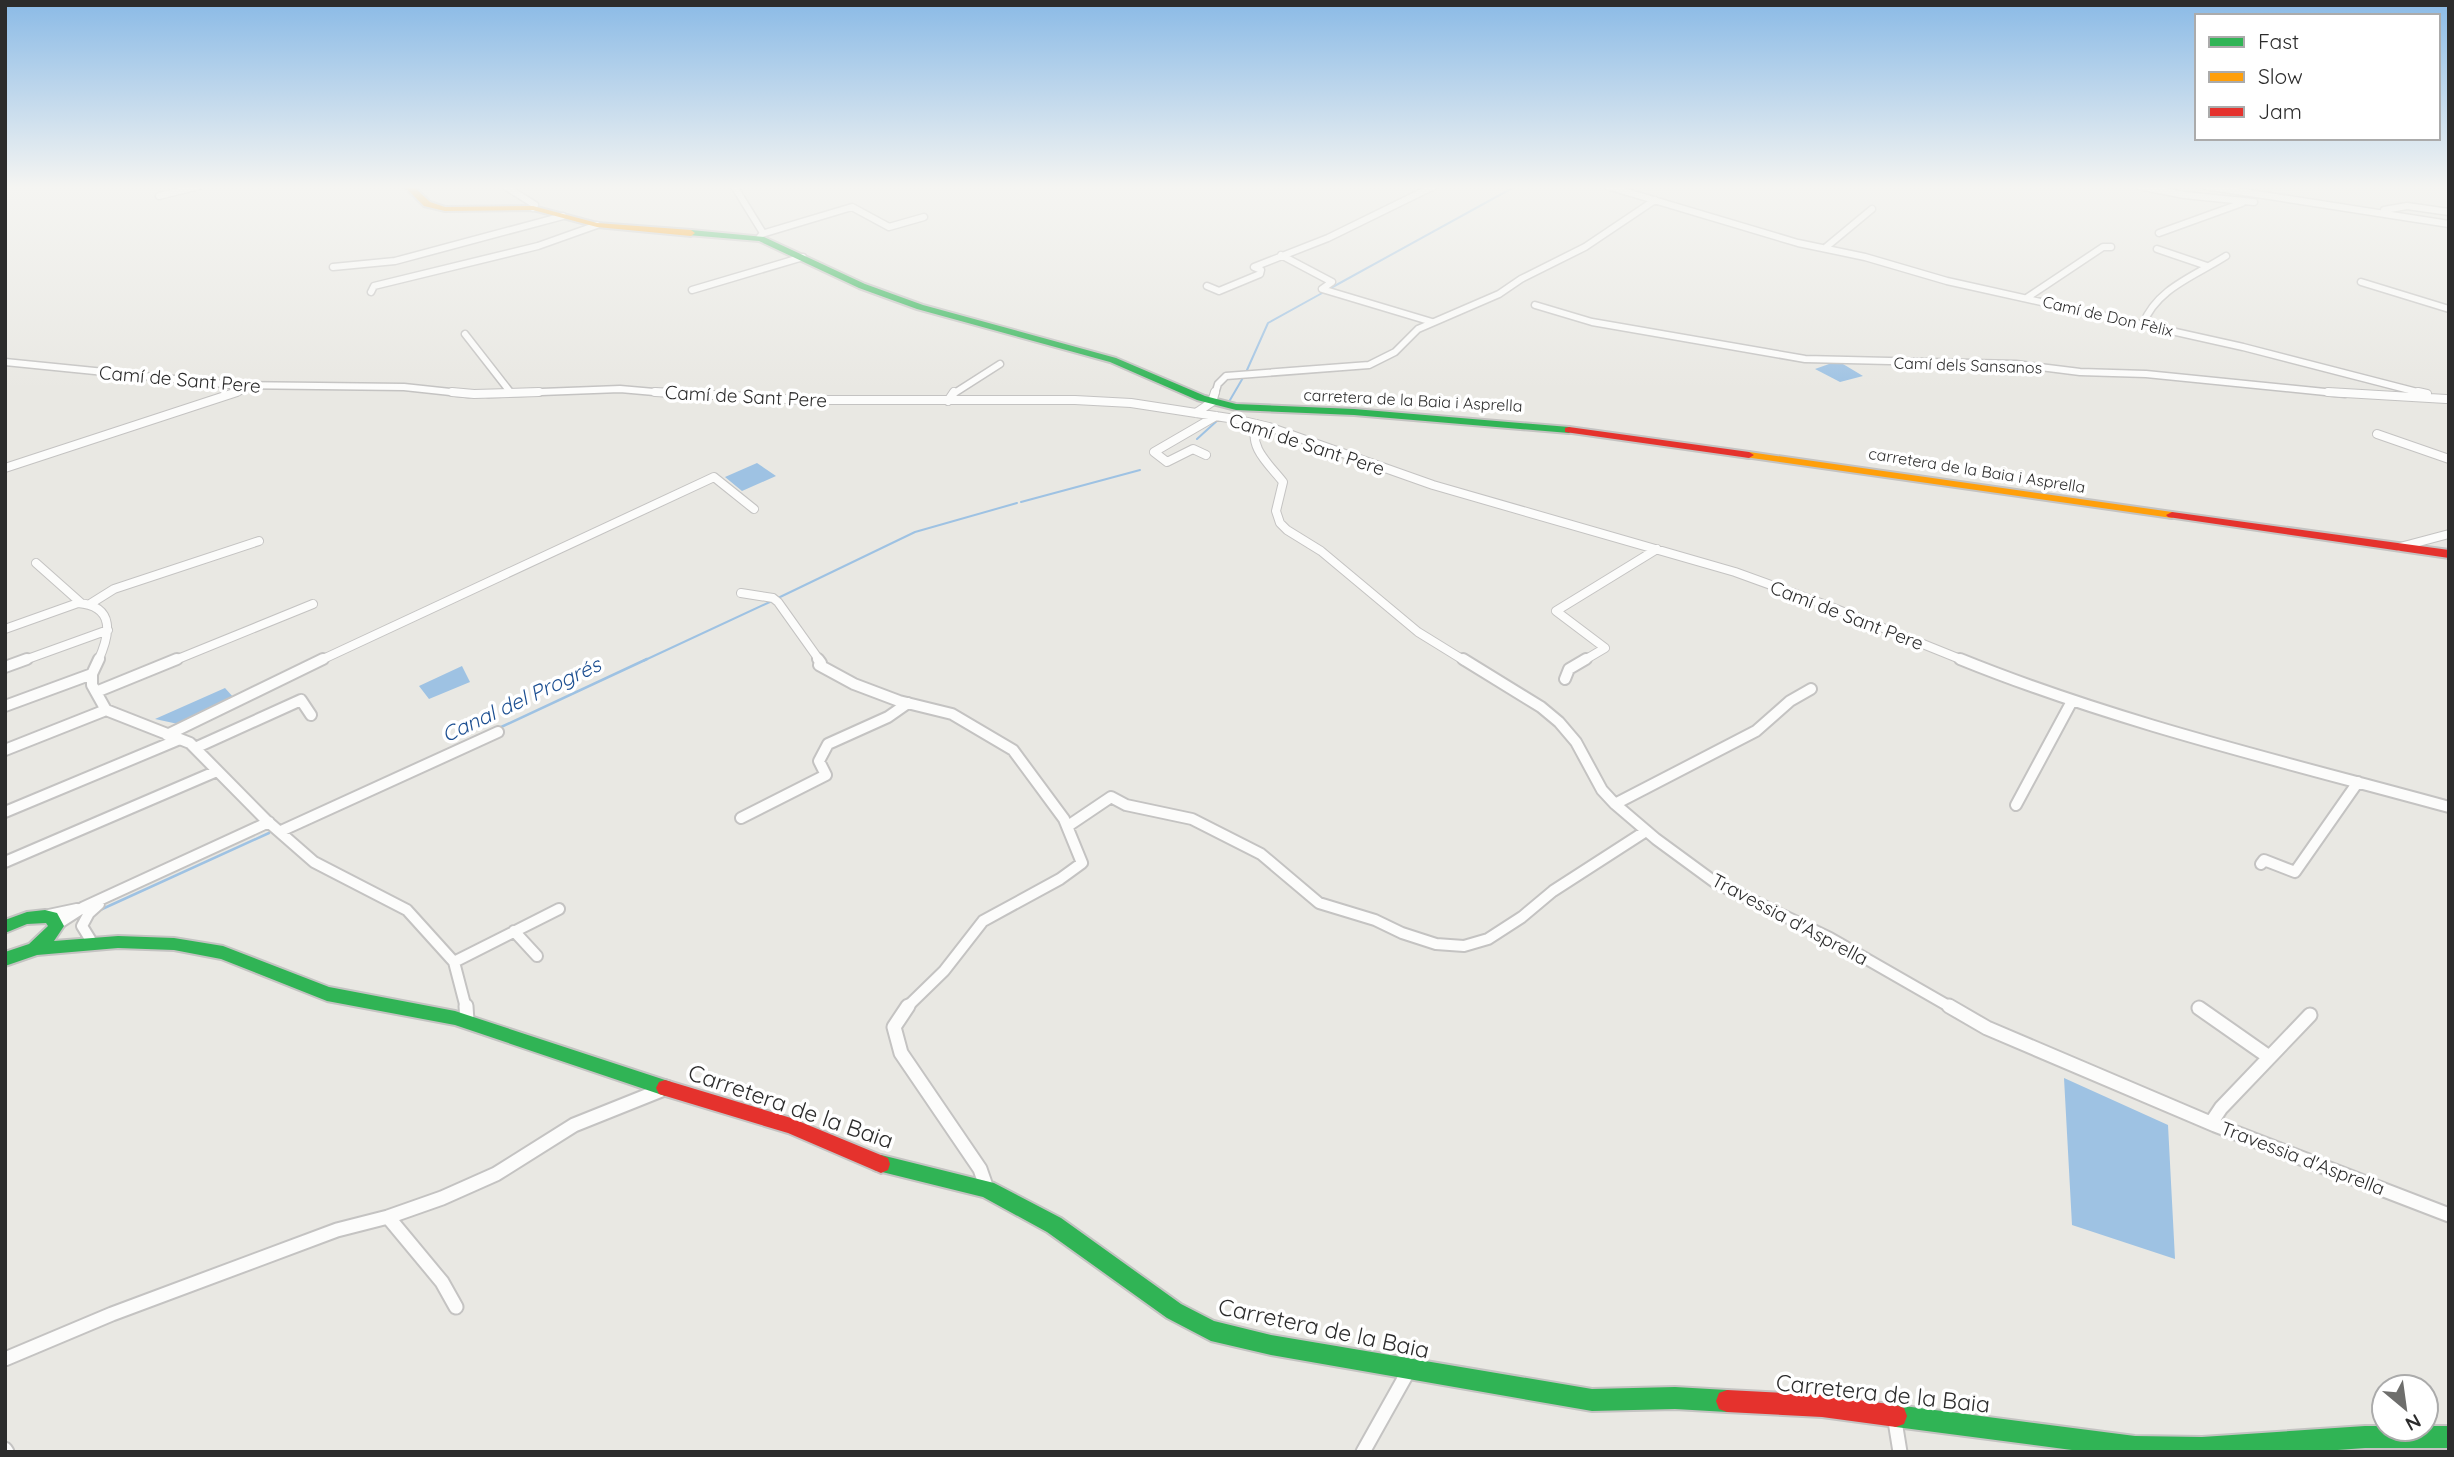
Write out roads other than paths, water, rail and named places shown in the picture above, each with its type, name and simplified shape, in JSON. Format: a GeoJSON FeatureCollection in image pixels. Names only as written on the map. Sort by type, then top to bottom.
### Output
{"type":"FeatureCollection","features":[{"type":"Feature","properties":{"kind":"main road","name":"carretera de la Baia i Asprella"},"geometry":{"type":"LineString","coordinates":[[797,254],[862,286],[920,307],[1113,360],[1214,409],[1354,412],[1542,426],[2449,554]]}},
{"type":"Feature","properties":{"kind":"main road"},"geometry":{"type":"LineString","coordinates":[[5,918],[51,917],[55,928],[51,937],[36,949],[5,960]]}},
{"type":"Feature","properties":{"kind":"main road"},"geometry":{"type":"LineString","coordinates":[[5,927],[22,919]]}},
{"type":"Feature","properties":{"kind":"main road","name":"Carretera de la Baia"},"geometry":{"type":"LineString","coordinates":[[55,928],[72,939],[174,944],[223,953],[327,994],[467,1021],[791,1126],[877,1163],[987,1189],[1055,1225],[1174,1311],[1211,1331],[1271,1345],[1592,1400],[1675,1398],[1822,1406],[2136,1447],[2202,1448],[2365,1437],[2449,1437]]}},
{"type":"Feature","properties":{"kind":"main road","name":"Carretera de la Baia"},"geometry":{"type":"LineString","coordinates":[[36,949],[93,941]]}},
{"type":"Feature","properties":{"kind":"street"},"geometry":{"type":"LineString","coordinates":[[333,267],[395,261],[421,254]]}},
{"type":"Feature","properties":{"kind":"street"},"geometry":{"type":"LineString","coordinates":[[371,292],[374,286],[495,254]]}},
{"type":"Feature","properties":{"kind":"street"},"geometry":{"type":"LineString","coordinates":[[1206,455],[1193,449],[1167,462],[1154,452],[1214,409],[1218,384],[1226,376],[1369,365],[1395,352],[1419,329],[1499,295],[1521,279],[1571,254]]}},
{"type":"Feature","properties":{"kind":"street","name":"Camí de Don Fèlix"},"geometry":{"type":"LineString","coordinates":[[1852,254],[1947,281],[2243,346],[2448,399]]}},
{"type":"Feature","properties":{"kind":"street"},"geometry":{"type":"LineString","coordinates":[[2028,298],[2093,254]]}},
{"type":"Feature","properties":{"kind":"street"},"geometry":{"type":"LineString","coordinates":[[2172,254],[2207,266]]}},
{"type":"Feature","properties":{"kind":"street"},"geometry":{"type":"LineString","coordinates":[[1207,286],[1219,290],[1260,274],[1261,270],[1254,267],[1281,255],[1332,282],[1322,289],[1432,322]]}},
{"type":"Feature","properties":{"kind":"street"},"geometry":{"type":"LineString","coordinates":[[2143,324],[2148,311],[2163,293],[2226,256]]}},
{"type":"Feature","properties":{"kind":"street"},"geometry":{"type":"LineString","coordinates":[[692,290],[803,257]]}},
{"type":"Feature","properties":{"kind":"street"},"geometry":{"type":"LineString","coordinates":[[2361,282],[2449,309]]}},
{"type":"Feature","properties":{"kind":"street","name":"Camí dels Sansanos"},"geometry":{"type":"LineString","coordinates":[[1535,305],[1592,322],[1805,359],[2016,364],[2080,372],[2146,374],[2381,397],[2448,399]]}},
{"type":"Feature","properties":{"kind":"street"},"geometry":{"type":"LineString","coordinates":[[465,334],[511,393]]}},
{"type":"Feature","properties":{"kind":"street"},"geometry":{"type":"LineString","coordinates":[[5,362],[32,365]]}},
{"type":"Feature","properties":{"kind":"street"},"geometry":{"type":"LineString","coordinates":[[948,401],[954,392],[1000,364]]}},
{"type":"Feature","properties":{"kind":"street"},"geometry":{"type":"LineString","coordinates":[[5,368],[32,365]]}},
{"type":"Feature","properties":{"kind":"street","name":"Camí de Sant Pere"},"geometry":{"type":"LineString","coordinates":[[32,365],[255,386],[404,387],[474,394],[620,390],[708,396],[1107,401],[1196,413],[1214,409],[1444,488],[1777,586],[2006,679],[2072,701],[2449,807]]}},
{"type":"Feature","properties":{"kind":"street"},"geometry":{"type":"LineString","coordinates":[[5,468],[255,386]]}},
{"type":"Feature","properties":{"kind":"street"},"geometry":{"type":"LineString","coordinates":[[1196,413],[1214,409]]}},
{"type":"Feature","properties":{"kind":"street","name":"Travessia d'Asprella"},"geometry":{"type":"LineString","coordinates":[[1257,424],[1254,431],[1256,448],[1283,482],[1276,505],[1280,523],[1321,551],[1418,632],[1541,707],[1559,722],[1576,742],[1602,790],[1615,804],[1646,831],[1716,883],[1830,937],[1987,1028],[2211,1123],[2449,1215]]}},
{"type":"Feature","properties":{"kind":"street"},"geometry":{"type":"LineString","coordinates":[[2377,434],[2449,459]]}},
{"type":"Feature","properties":{"kind":"street"},"geometry":{"type":"LineString","coordinates":[[167,735],[387,628],[714,477],[754,509]]}},
{"type":"Feature","properties":{"kind":"street"},"geometry":{"type":"LineString","coordinates":[[2400,547],[2449,534]]}},
{"type":"Feature","properties":{"kind":"street"},"geometry":{"type":"LineString","coordinates":[[5,629],[83,603],[114,589],[259,541]]}},
{"type":"Feature","properties":{"kind":"street"},"geometry":{"type":"LineString","coordinates":[[1565,679],[1569,669],[1605,648],[1556,611],[1657,549]]}},
{"type":"Feature","properties":{"kind":"street"},"geometry":{"type":"LineString","coordinates":[[36,563],[83,603],[101,611],[108,630],[107,642],[92,674],[96,692],[106,710],[180,739],[195,748],[252,807],[313,862],[407,910],[454,962],[466,999],[467,1021]]}},
{"type":"Feature","properties":{"kind":"street"},"geometry":{"type":"LineString","coordinates":[[741,593],[773,598],[778,602],[820,664],[854,684],[908,703],[952,714],[1013,750],[1068,825],[1082,863],[1067,877],[987,918],[971,933],[950,964],[904,1008],[894,1027],[901,1053],[979,1169],[987,1189]]}},
{"type":"Feature","properties":{"kind":"street"},"geometry":{"type":"LineString","coordinates":[[96,692],[313,604]]}},
{"type":"Feature","properties":{"kind":"street"},"geometry":{"type":"LineString","coordinates":[[5,667],[108,630]]}},
{"type":"Feature","properties":{"kind":"street"},"geometry":{"type":"LineString","coordinates":[[5,706],[92,674]]}},
{"type":"Feature","properties":{"kind":"street"},"geometry":{"type":"LineString","coordinates":[[1615,804],[1738,737],[1750,734],[1773,718],[1786,703],[1811,688]]}},
{"type":"Feature","properties":{"kind":"street"},"geometry":{"type":"LineString","coordinates":[[195,748],[301,700],[311,715]]}},
{"type":"Feature","properties":{"kind":"street"},"geometry":{"type":"LineString","coordinates":[[2015,805],[2072,701]]}},
{"type":"Feature","properties":{"kind":"street"},"geometry":{"type":"LineString","coordinates":[[741,818],[826,775],[819,761],[828,744],[888,717],[908,703]]}},
{"type":"Feature","properties":{"kind":"street"},"geometry":{"type":"LineString","coordinates":[[5,750],[106,710]]}},
{"type":"Feature","properties":{"kind":"street"},"geometry":{"type":"LineString","coordinates":[[281,831],[498,733]]}},
{"type":"Feature","properties":{"kind":"street"},"geometry":{"type":"LineString","coordinates":[[5,812],[180,739]]}},
{"type":"Feature","properties":{"kind":"street"},"geometry":{"type":"LineString","coordinates":[[5,862],[217,771]]}},
{"type":"Feature","properties":{"kind":"street"},"geometry":{"type":"LineString","coordinates":[[2261,864],[2264,860],[2295,872],[2358,782]]}},
{"type":"Feature","properties":{"kind":"street"},"geometry":{"type":"LineString","coordinates":[[1068,825],[1111,796],[1126,806],[1192,819],[1261,855],[1319,903],[1375,920],[1402,933],[1436,944],[1464,946],[1488,939],[1553,891],[1646,831]]}},
{"type":"Feature","properties":{"kind":"street"},"geometry":{"type":"LineString","coordinates":[[231,842],[250,826],[252,807]]}},
{"type":"Feature","properties":{"kind":"street"},"geometry":{"type":"LineString","coordinates":[[44,916],[84,907],[104,899],[231,842],[267,821]]}},
{"type":"Feature","properties":{"kind":"street"},"geometry":{"type":"LineString","coordinates":[[93,941],[85,934],[82,926],[89,913],[104,899]]}},
{"type":"Feature","properties":{"kind":"street"},"geometry":{"type":"LineString","coordinates":[[55,928],[84,907]]}},
{"type":"Feature","properties":{"kind":"street"},"geometry":{"type":"LineString","coordinates":[[454,962],[559,909]]}},
{"type":"Feature","properties":{"kind":"street"},"geometry":{"type":"LineString","coordinates":[[514,931],[537,956]]}},
{"type":"Feature","properties":{"kind":"street"},"geometry":{"type":"LineString","coordinates":[[2199,1008],[2269,1057]]}},
{"type":"Feature","properties":{"kind":"street"},"geometry":{"type":"LineString","coordinates":[[2211,1123],[2221,1108],[2310,1015]]}},
{"type":"Feature","properties":{"kind":"street"},"geometry":{"type":"LineString","coordinates":[[5,1359],[112,1314],[337,1230],[388,1217],[442,1198],[496,1174],[574,1125],[667,1087]]}},
{"type":"Feature","properties":{"kind":"street"},"geometry":{"type":"LineString","coordinates":[[388,1217],[442,1282],[456,1307]]}},
{"type":"Feature","properties":{"kind":"street"},"geometry":{"type":"LineString","coordinates":[[1363,1452],[1409,1370]]}},
{"type":"Feature","properties":{"kind":"street"},"geometry":{"type":"LineString","coordinates":[[1894,1415],[1900,1452]]}},
{"type":"Feature","properties":{"kind":"water"},"geometry":{"type":"Polygon","coordinates":[[[1829,364],[1843,364],[1863,376],[1840,382],[1815,369],[1829,364]]]}},
{"type":"Feature","properties":{"kind":"water"},"geometry":{"type":"Polygon","coordinates":[[[757,463],[776,476],[742,491],[725,477],[757,463]]]}},
{"type":"Feature","properties":{"kind":"water"},"geometry":{"type":"Polygon","coordinates":[[[462,666],[470,682],[429,699],[419,686],[462,666]]]}},
{"type":"Feature","properties":{"kind":"water"},"geometry":{"type":"Polygon","coordinates":[[[225,688],[234,698],[178,724],[155,719],[225,688]]]}},
{"type":"Feature","properties":{"kind":"water"},"geometry":{"type":"Polygon","coordinates":[[[2064,1078],[2168,1125],[2175,1259],[2072,1225],[2064,1078]]]}},
{"type":"Feature","properties":{"kind":"waterway","name":"Canal del Progrés"},"geometry":{"type":"LineString","coordinates":[[1329,289],[1393,254]]}},
{"type":"Feature","properties":{"kind":"waterway","name":"Canal del Progrés"},"geometry":{"type":"LineString","coordinates":[[1247,370],[1268,323],[1324,292]]}},
{"type":"Feature","properties":{"kind":"waterway","name":"Canal del Progrés"},"geometry":{"type":"LineString","coordinates":[[1230,400],[1244,376]]}},
{"type":"Feature","properties":{"kind":"waterway","name":"Canal del Progrés"},"geometry":{"type":"LineString","coordinates":[[1197,439],[1219,419]]}},
{"type":"Feature","properties":{"kind":"waterway","name":"Canal del Progrés"},"geometry":{"type":"LineString","coordinates":[[1021,502],[1140,470]]}},
{"type":"Feature","properties":{"kind":"waterway","name":"Canal del Progrés"},"geometry":{"type":"LineString","coordinates":[[778,598],[915,532],[1017,503]]}},
{"type":"Feature","properties":{"kind":"waterway","name":"Canal del Progrés"},"geometry":{"type":"LineString","coordinates":[[643,661],[772,601]]}},
{"type":"Feature","properties":{"kind":"waterway","name":"Canal del Progrés"},"geometry":{"type":"LineString","coordinates":[[499,728],[647,659]]}},
{"type":"Feature","properties":{"kind":"waterway"},"geometry":{"type":"LineString","coordinates":[[100,910],[269,833]]}}]}
